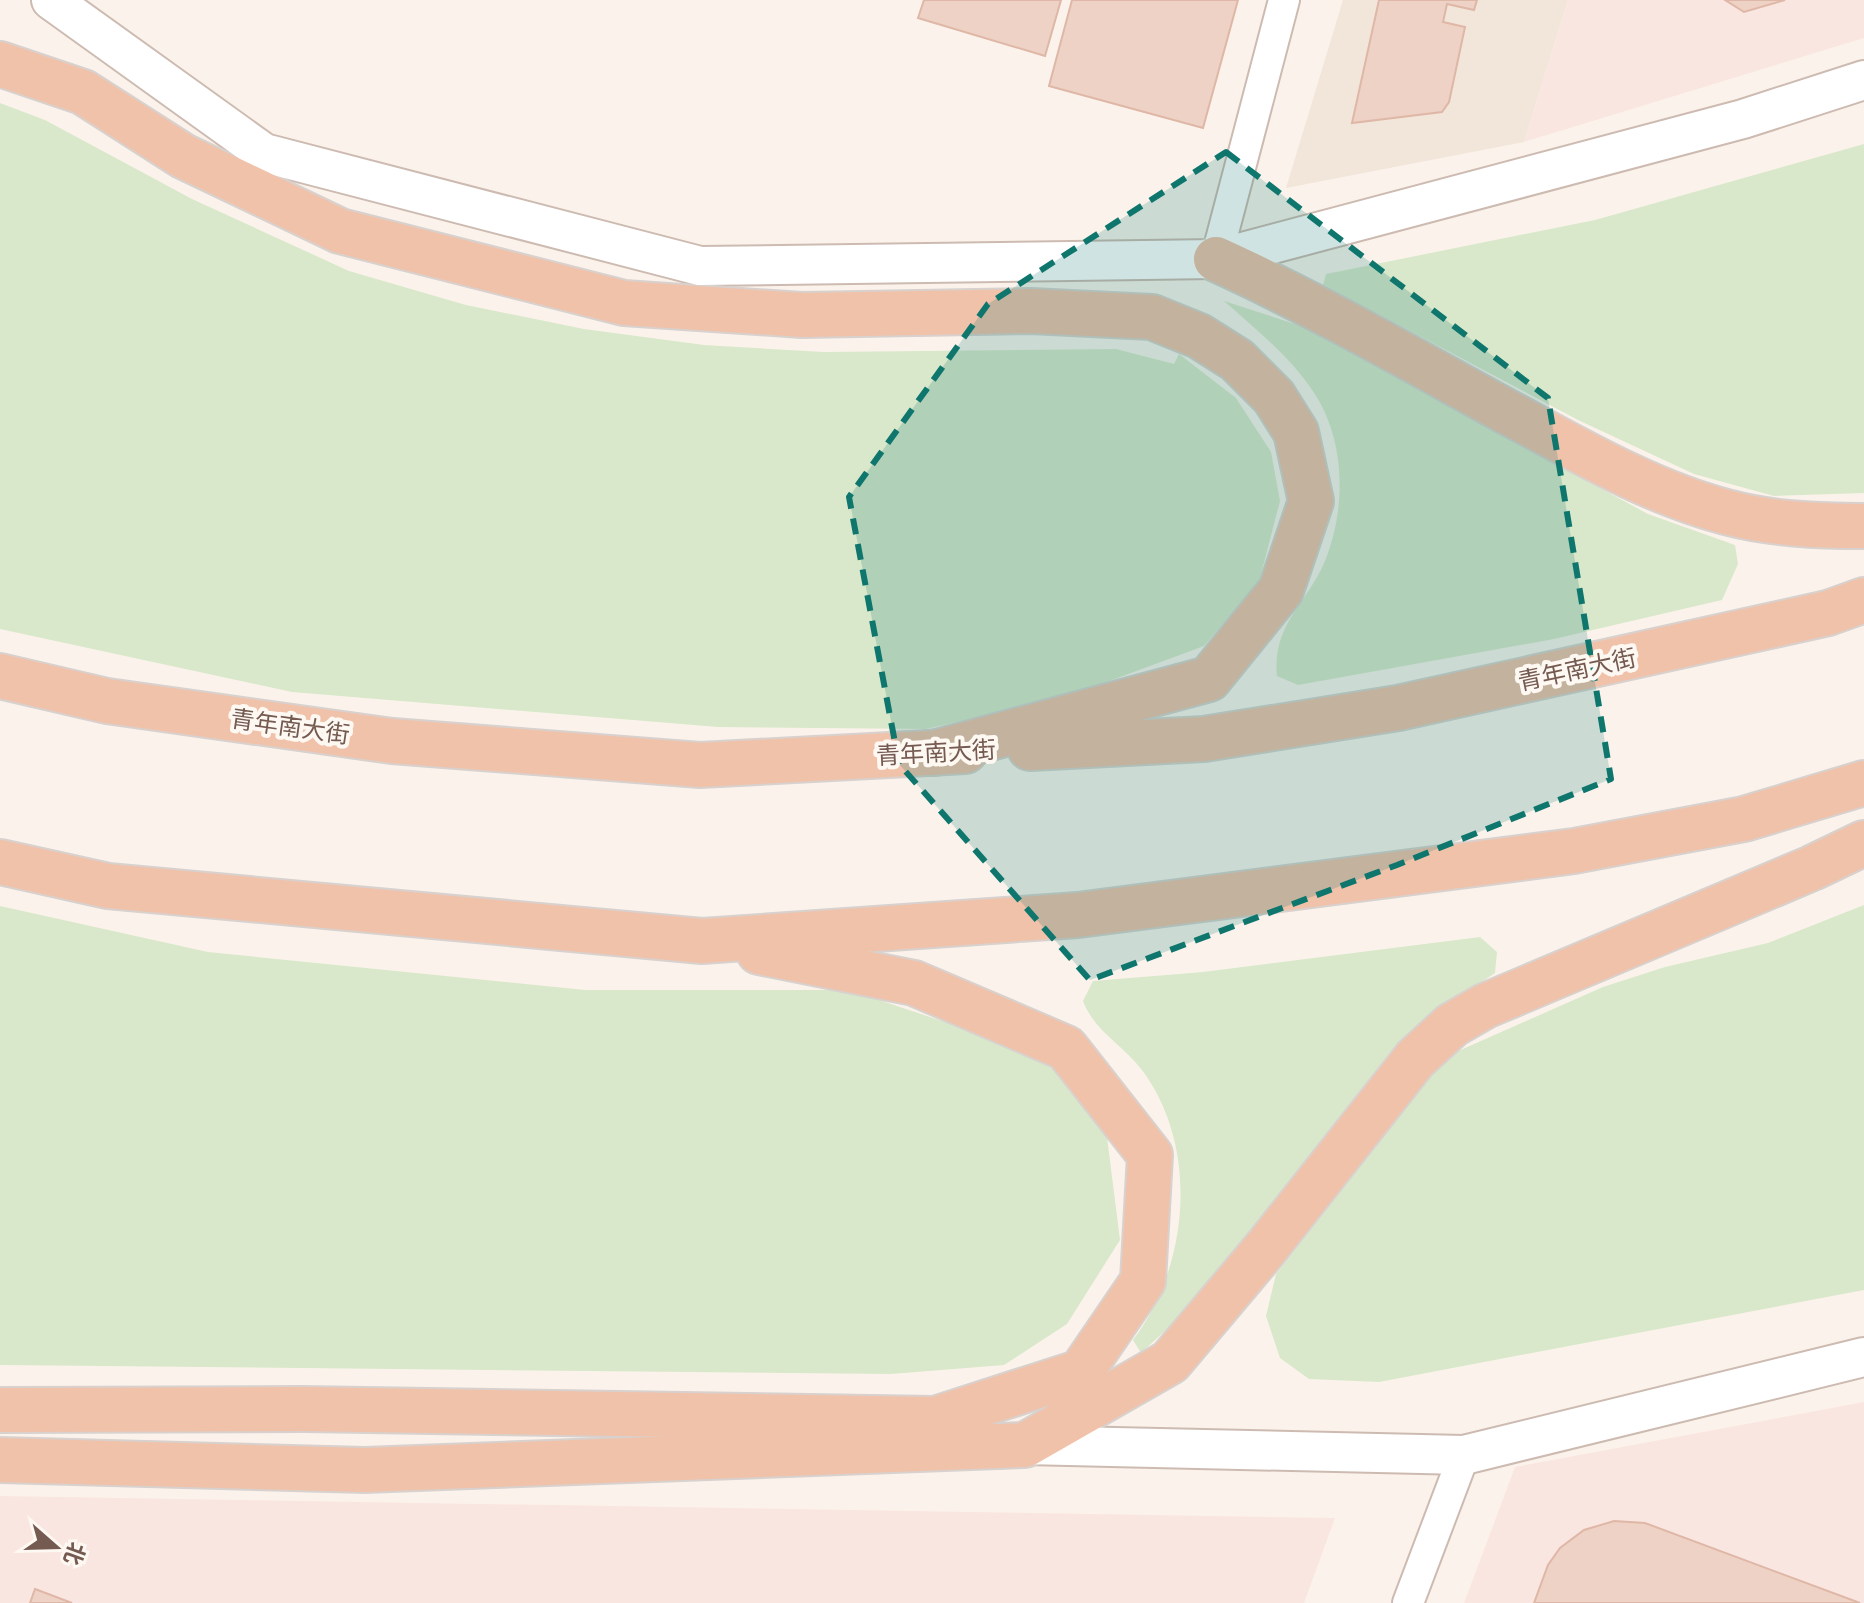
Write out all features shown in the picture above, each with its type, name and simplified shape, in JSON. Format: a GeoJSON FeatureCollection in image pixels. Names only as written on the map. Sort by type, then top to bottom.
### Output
{"type":"FeatureCollection","features":[{"type":"Feature","properties":{"kind":"highway"},"geometry":{"type":"LineString","coordinates":[[0,64],[83,92],[183,156],[340,231],[609,300],[802,315],[1031,311],[1152,317],[1199,336],[1237,360],[1274,397],[1296,432],[1311,501],[1281,590],[1209,679],[934,753]]}},
{"type":"Feature","properties":{"kind":"highway"},"geometry":{"type":"LineString","coordinates":[[1216,259],[1283,289],[1546,433],[1672,496],[1728,513],[1800,526],[1864,526]]}},
{"type":"Feature","properties":{"kind":"highway","name":"青年南大街"},"geometry":{"type":"LineString","coordinates":[[0,676],[107,701],[392,741],[700,765],[1204,739],[1398,708],[1813,616],[1864,600]]}},
{"type":"Feature","properties":{"kind":"highway"},"geometry":{"type":"LineString","coordinates":[[702,941],[1078,915],[1574,851],[1744,819],[1864,783]]}},
{"type":"Feature","properties":{"kind":"highway"},"geometry":{"type":"LineString","coordinates":[[0,1460],[365,1470],[1025,1445],[1170,1362],[1266,1248],[1415,1059],[1452,1025],[1485,1006],[1812,868],[1864,843]]}},
{"type":"Feature","properties":{"kind":"highway"},"geometry":{"type":"LineString","coordinates":[[0,862],[108,886],[702,941],[914,983],[1066,1048],[1150,1155],[1143,1281],[1081,1372],[935,1419],[303,1409],[0,1410]]}},
{"type":"Feature","properties":{"kind":"street"},"geometry":{"type":"LineString","coordinates":[[51,0],[264,153],[700,266],[1216,259],[1743,119],[1864,80]]}},
{"type":"Feature","properties":{"kind":"street"},"geometry":{"type":"LineString","coordinates":[[1216,259],[1284,0]]}},
{"type":"Feature","properties":{"kind":"street"},"geometry":{"type":"LineString","coordinates":[[1025,1445],[1464,1455],[1864,1357]]}},
{"type":"Feature","properties":{"kind":"street"},"geometry":{"type":"LineString","coordinates":[[1408,1603],[1464,1455]]}},
{"type":"Feature","properties":{"kind":"highlighted area"},"geometry":{"type":"Polygon","coordinates":[[[1226,152],[1548,398],[1611,779],[1397,865],[1090,980],[899,764],[849,497],[988,304],[1226,152]]]}},
{"type":"Feature","properties":{"kind":"shaded area"},"geometry":{"type":"Polygon","coordinates":[[[1343,0],[1568,0],[1524,142],[1286,188],[1343,0]]]}},
{"type":"Feature","properties":{"kind":"shaded area"},"geometry":{"type":"Polygon","coordinates":[[[1568,0],[1864,0],[1864,38],[1524,142],[1568,0]]]}},
{"type":"Feature","properties":{"kind":"shaded area"},"geometry":{"type":"Polygon","coordinates":[[[1864,1402],[1864,1603],[1464,1603],[1515,1467],[1864,1402]]]}},
{"type":"Feature","properties":{"kind":"shaded area"},"geometry":{"type":"Polygon","coordinates":[[[0,1496],[1335,1518],[1304,1603],[0,1603],[0,1496]]]}},
{"type":"Feature","properties":{"kind":"green space"},"geometry":{"type":"Polygon","coordinates":[[[0,103],[45,120],[192,199],[349,271],[466,305],[584,329],[704,345],[824,352],[1116,349],[1174,364],[1179,354],[1236,398],[1271,452],[1280,501],[1259,582],[1204,646],[1066,697],[926,729],[718,727],[292,692],[0,629],[0,103]]]}},
{"type":"Feature","properties":{"kind":"green space"},"geometry":{"type":"Polygon","coordinates":[[[1864,144],[1864,493],[1774,496],[1694,474],[1578,420],[1323,285],[1326,274],[1595,220],[1864,144]]]}},
{"type":"Feature","properties":{"kind":"green space"},"geometry":{"type":"Polygon","coordinates":[[[1224,301],[1301,326],[1648,514],[1735,545],[1738,564],[1722,600],[1554,639],[1298,685],[1277,676],[1277,658],[1285,628],[1318,576],[1332,540],[1339,495],[1336,449],[1322,406],[1301,375],[1224,301]]]}},
{"type":"Feature","properties":{"kind":"green space"},"geometry":{"type":"Polygon","coordinates":[[[1864,905],[1864,1290],[1379,1382],[1309,1379],[1280,1358],[1266,1316],[1276,1274],[1447,1056],[1603,987],[1665,967],[1768,943],[1864,905]]]}},
{"type":"Feature","properties":{"kind":"green space"},"geometry":{"type":"Polygon","coordinates":[[[0,906],[208,952],[585,990],[849,990],[1041,1054],[1107,1137],[1120,1240],[1067,1324],[1004,1365],[891,1374],[0,1365],[0,906]]]}},
{"type":"Feature","properties":{"kind":"green space"},"geometry":{"type":"Polygon","coordinates":[[[1480,937],[1497,952],[1495,973],[1426,1020],[1391,1051],[1190,1308],[1141,1353],[1133,1340],[1152,1310],[1176,1243],[1180,1206],[1179,1170],[1173,1135],[1161,1101],[1142,1070],[1088,1012],[1083,1001],[1093,981],[1203,972],[1480,937]]]}},
{"type":"Feature","properties":{"kind":"building"},"geometry":{"type":"Polygon","coordinates":[[[924,0],[1061,0],[1045,56],[918,18],[924,0]]]}},
{"type":"Feature","properties":{"kind":"building"},"geometry":{"type":"Polygon","coordinates":[[[1072,0],[1238,0],[1203,128],[1049,86],[1072,0]]]}},
{"type":"Feature","properties":{"kind":"building"},"geometry":{"type":"Polygon","coordinates":[[[1379,0],[1477,0],[1474,10],[1447,4],[1443,22],[1465,27],[1449,102],[1442,112],[1352,123],[1379,0]]]}},
{"type":"Feature","properties":{"kind":"building"},"geometry":{"type":"Polygon","coordinates":[[[1725,0],[1785,0],[1744,12],[1725,0]]]}},
{"type":"Feature","properties":{"kind":"building"},"geometry":{"type":"Polygon","coordinates":[[[1614,1521],[1645,1523],[1860,1603],[1534,1603],[1548,1565],[1560,1548],[1584,1530],[1614,1521]]]}},
{"type":"Feature","properties":{"kind":"building"},"geometry":{"type":"Polygon","coordinates":[[[35,1589],[72,1603],[30,1603],[35,1589]]]}}]}
